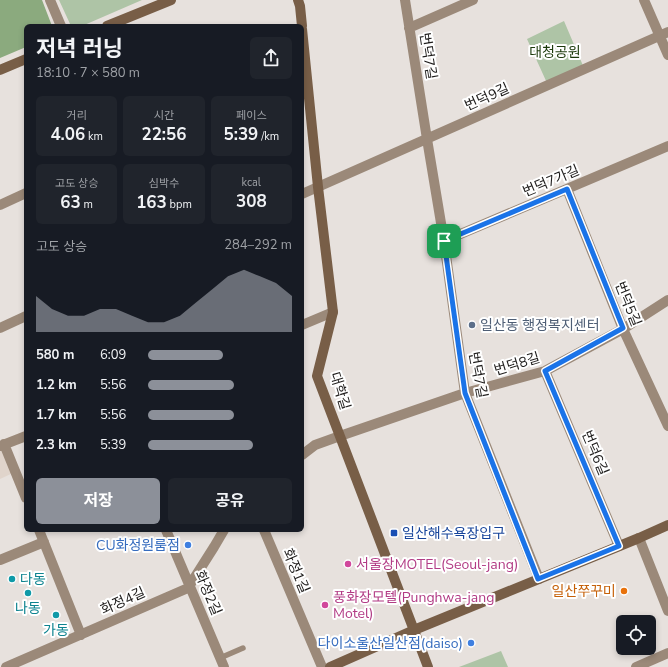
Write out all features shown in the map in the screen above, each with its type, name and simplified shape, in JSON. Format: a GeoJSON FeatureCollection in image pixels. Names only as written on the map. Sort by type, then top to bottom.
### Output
{"type":"FeatureCollection","features":[{"type":"Feature","properties":{"kind":"street"},"geometry":{"type":"LineString","coordinates":[[50,0],[60,24]]}},
{"type":"Feature","properties":{"kind":"street"},"geometry":{"type":"LineString","coordinates":[[112,24],[171,0]]}},
{"type":"Feature","properties":{"kind":"street","name":"대학길"},"geometry":{"type":"LineString","coordinates":[[298,0],[302,24]]}},
{"type":"Feature","properties":{"kind":"street","name":"번덕7길"},"geometry":{"type":"LineString","coordinates":[[405,0],[444,241],[465,393],[538,579]]}},
{"type":"Feature","properties":{"kind":"street"},"geometry":{"type":"LineString","coordinates":[[409,28],[473,0]]}},
{"type":"Feature","properties":{"kind":"street"},"geometry":{"type":"LineString","coordinates":[[644,0],[664,34],[668,55]]}},
{"type":"Feature","properties":{"kind":"street","name":"번덕9길"},"geometry":{"type":"LineString","coordinates":[[304,193],[664,34]]}},
{"type":"Feature","properties":{"kind":"street"},"geometry":{"type":"LineString","coordinates":[[0,70],[24,60]]}},
{"type":"Feature","properties":{"kind":"street","name":"대학길"},"geometry":{"type":"LineString","coordinates":[[304,72],[333,312],[317,376],[428,667]]}},
{"type":"Feature","properties":{"kind":"street","name":"번덕7가길"},"geometry":{"type":"LineString","coordinates":[[444,241],[668,146]]}},
{"type":"Feature","properties":{"kind":"street","name":"번덕5길"},"geometry":{"type":"LineString","coordinates":[[567,189],[623,328],[668,426]]}},
{"type":"Feature","properties":{"kind":"street"},"geometry":{"type":"LineString","coordinates":[[0,205],[24,196]]}},
{"type":"Feature","properties":{"kind":"street","name":"번덕8길"},"geometry":{"type":"LineString","coordinates":[[340,436],[465,393],[545,371],[623,328],[668,300]]}},
{"type":"Feature","properties":{"kind":"street"},"geometry":{"type":"LineString","coordinates":[[304,324],[333,312]]}},
{"type":"Feature","properties":{"kind":"street"},"geometry":{"type":"LineString","coordinates":[[0,328],[24,317]]}},
{"type":"Feature","properties":{"kind":"street","name":"번덕6길"},"geometry":{"type":"LineString","coordinates":[[545,371],[619,546]]}},
{"type":"Feature","properties":{"kind":"street"},"geometry":{"type":"LineString","coordinates":[[304,453],[315,444],[340,436]]}},
{"type":"Feature","properties":{"kind":"street"},"geometry":{"type":"LineString","coordinates":[[24,437],[2,445],[24,494]]}},
{"type":"Feature","properties":{"kind":"street"},"geometry":{"type":"LineString","coordinates":[[330,667],[414,630],[668,525]]}},
{"type":"Feature","properties":{"kind":"street"},"geometry":{"type":"LineString","coordinates":[[40,532],[81,635]]}},
{"type":"Feature","properties":{"kind":"street","name":"화정2길"},"geometry":{"type":"LineString","coordinates":[[167,532],[222,662]]}},
{"type":"Feature","properties":{"kind":"street","name":"화정4길"},"geometry":{"type":"LineString","coordinates":[[6,667],[188,588],[223,532]]}},
{"type":"Feature","properties":{"kind":"street","name":"화정1길"},"geometry":{"type":"LineString","coordinates":[[265,532],[322,667]]}},
{"type":"Feature","properties":{"kind":"street"},"geometry":{"type":"LineString","coordinates":[[639,538],[668,611]]}},
{"type":"Feature","properties":{"kind":"street"},"geometry":{"type":"LineString","coordinates":[[0,560],[44,542]]}},
{"type":"Feature","properties":{"kind":"street"},"geometry":{"type":"LineString","coordinates":[[636,667],[668,653]]}},
{"type":"Feature","properties":{"kind":"lane"},"geometry":{"type":"LineString","coordinates":[[222,662],[243,648]]}},
{"type":"Feature","properties":{"kind":"shaded area"},"geometry":{"type":"Polygon","coordinates":[[[0,445],[13,473],[0,479],[0,445]]]}},
{"type":"Feature","properties":{"kind":"green space"},"geometry":{"type":"Polygon","coordinates":[[[0,0],[42,0],[51,24],[24,24],[24,48],[0,58],[0,0]]]}},
{"type":"Feature","properties":{"kind":"green space"},"geometry":{"type":"Polygon","coordinates":[[[59,0],[142,0],[87,24],[70,24],[59,0]]]}},
{"type":"Feature","properties":{"kind":"green space","name":"대청공원"},"geometry":{"type":"Polygon","coordinates":[[[564,21],[584,68],[547,83],[527,39],[564,21]]]}},
{"type":"Feature","properties":{"kind":"green space"},"geometry":{"type":"Polygon","coordinates":[[[501,651],[508,667],[459,667],[501,651]]]}},
{"type":"Feature","properties":{"kind":"place","name":"일산동 행정복지센터"},"geometry":{"type":"Point","coordinates":[472,325]}},
{"type":"Feature","properties":{"kind":"place","name":"일산해수욕장입구"},"geometry":{"type":"Point","coordinates":[394,533]}},
{"type":"Feature","properties":{"kind":"place","name":"CU화정원룸점"},"geometry":{"type":"Point","coordinates":[188,545]}},
{"type":"Feature","properties":{"kind":"place","name":"서울장MOTEL(Seoul-jang)"},"geometry":{"type":"Point","coordinates":[348,564]}},
{"type":"Feature","properties":{"kind":"place","name":"다동"},"geometry":{"type":"Point","coordinates":[12,579]}},
{"type":"Feature","properties":{"kind":"place","name":"일산쭈꾸미"},"geometry":{"type":"Point","coordinates":[624,591]}},
{"type":"Feature","properties":{"kind":"place","name":"나동"},"geometry":{"type":"Point","coordinates":[28,593]}},
{"type":"Feature","properties":{"kind":"place","name":"풍화장모텔(Punghwa-jang Motel)"},"geometry":{"type":"Point","coordinates":[325,605]}},
{"type":"Feature","properties":{"kind":"place","name":"가동"},"geometry":{"type":"Point","coordinates":[56,615]}},
{"type":"Feature","properties":{"kind":"place","name":"다이소울산일산점(daiso)"},"geometry":{"type":"Point","coordinates":[471,643]}},
{"type":"Feature","properties":{"kind":"route"},"geometry":{"type":"LineString","coordinates":[[567,189],[623,328],[545,371],[619,546],[538,579],[465,393],[444,241],[567,189]]}}]}
